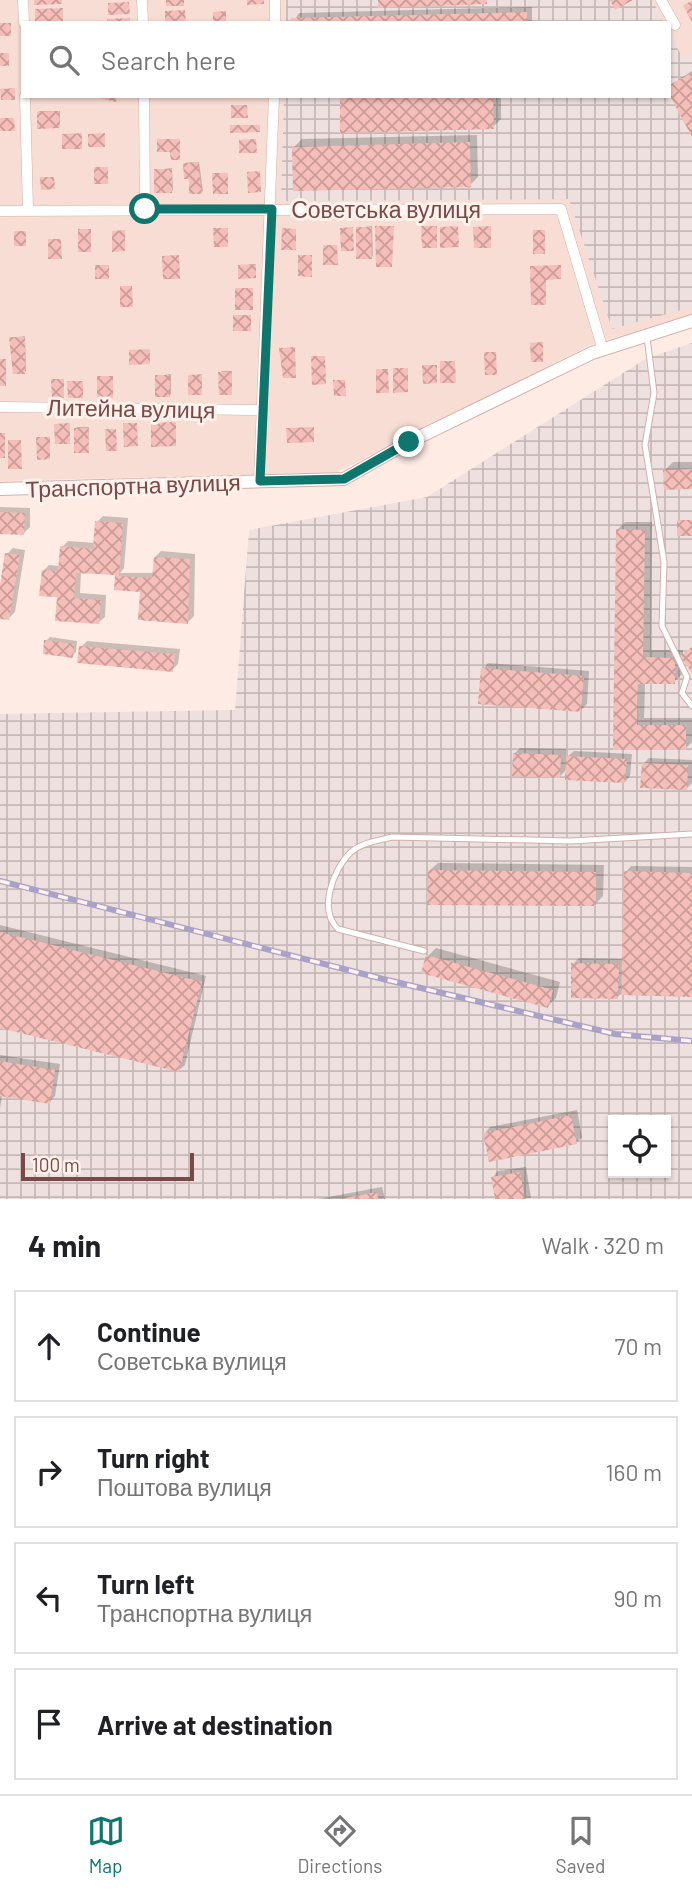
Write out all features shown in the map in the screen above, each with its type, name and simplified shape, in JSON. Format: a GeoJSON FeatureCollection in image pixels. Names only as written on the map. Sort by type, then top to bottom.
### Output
{"type":"FeatureCollection","features":[{"type":"Feature","properties":{"kind":"street"},"geometry":{"type":"LineString","coordinates":[[23,0],[24,21]]}},
{"type":"Feature","properties":{"kind":"street"},"geometry":{"type":"LineString","coordinates":[[142,0],[143,21]]}},
{"type":"Feature","properties":{"kind":"street"},"geometry":{"type":"LineString","coordinates":[[275,0],[275,21]]}},
{"type":"Feature","properties":{"kind":"street"},"geometry":{"type":"LineString","coordinates":[[661,0],[675,25]]}},
{"type":"Feature","properties":{"kind":"street"},"geometry":{"type":"LineString","coordinates":[[25,98],[28,210]]}},
{"type":"Feature","properties":{"kind":"street"},"geometry":{"type":"LineString","coordinates":[[144,98],[145,209]]}},
{"type":"Feature","properties":{"kind":"street"},"geometry":{"type":"LineString","coordinates":[[260,481],[274,98]]}},
{"type":"Feature","properties":{"kind":"street","name":"Советська вулиця"},"geometry":{"type":"LineString","coordinates":[[0,211],[561,209],[603,350]]}},
{"type":"Feature","properties":{"kind":"street","name":"Транспортна вулиця"},"geometry":{"type":"LineString","coordinates":[[0,489],[344,479],[409,442],[603,350],[692,321]]}},
{"type":"Feature","properties":{"kind":"street","name":"Литейна вулиця"},"geometry":{"type":"LineString","coordinates":[[0,407],[262,410]]}},
{"type":"Feature","properties":{"kind":"lane"},"geometry":{"type":"LineString","coordinates":[[646,336],[654,393],[645,445],[664,562],[662,626],[687,677],[682,693],[692,706]]}},
{"type":"Feature","properties":{"kind":"lane"},"geometry":{"type":"LineString","coordinates":[[424,951],[338,929],[332,924],[327,904],[335,877],[349,854],[364,844],[392,838],[571,841],[692,834]]}},
{"type":"Feature","properties":{"kind":"shaded area"},"geometry":{"type":"Polygon","coordinates":[[[0,0],[692,0],[692,314],[590,345],[337,472],[0,481],[0,0]]]}},
{"type":"Feature","properties":{"kind":"shaded area"},"geometry":{"type":"Polygon","coordinates":[[[286,0],[652,0],[663,21],[286,21],[286,0]]]}},
{"type":"Feature","properties":{"kind":"shaded area"},"geometry":{"type":"Polygon","coordinates":[[[671,37],[683,58],[692,53],[692,307],[612,329],[569,199],[281,201],[284,98],[671,98],[671,37]]]}},
{"type":"Feature","properties":{"kind":"shaded area"},"geometry":{"type":"Polygon","coordinates":[[[692,343],[692,1199],[0,1199],[0,714],[235,710],[249,530],[427,497],[647,358],[692,343]]]}},
{"type":"Feature","properties":{"kind":"building"},"geometry":{"type":"Polygon","coordinates":[[[34,0],[62,0],[62,4],[34,5],[34,0]]]}},
{"type":"Feature","properties":{"kind":"building"},"geometry":{"type":"Polygon","coordinates":[[[166,0],[184,0],[184,6],[166,6],[166,0]]]}},
{"type":"Feature","properties":{"kind":"building"},"geometry":{"type":"Polygon","coordinates":[[[247,0],[264,0],[264,4],[247,5],[247,0]]]}},
{"type":"Feature","properties":{"kind":"building"},"geometry":{"type":"Polygon","coordinates":[[[378,0],[487,0],[487,4],[378,8],[378,0]]]}},
{"type":"Feature","properties":{"kind":"building"},"geometry":{"type":"Polygon","coordinates":[[[610,0],[633,0],[615,10],[610,0]]]}},
{"type":"Feature","properties":{"kind":"building"},"geometry":{"type":"Polygon","coordinates":[[[692,1],[692,22],[683,5],[692,1]]]}},
{"type":"Feature","properties":{"kind":"building"},"geometry":{"type":"Polygon","coordinates":[[[129,2],[130,14],[108,15],[108,3],[129,2]]]}},
{"type":"Feature","properties":{"kind":"building"},"geometry":{"type":"Polygon","coordinates":[[[63,8],[63,21],[35,21],[35,9],[63,8]]]}},
{"type":"Feature","properties":{"kind":"building"},"geometry":{"type":"Polygon","coordinates":[[[185,10],[186,21],[165,21],[165,11],[185,10]]]}},
{"type":"Feature","properties":{"kind":"building"},"geometry":{"type":"Polygon","coordinates":[[[226,11],[226,21],[213,21],[213,12],[226,11]]]}},
{"type":"Feature","properties":{"kind":"building"},"geometry":{"type":"Polygon","coordinates":[[[527,12],[527,21],[291,21],[291,18],[527,12]]]}},
{"type":"Feature","properties":{"kind":"building"},"geometry":{"type":"Polygon","coordinates":[[[130,18],[130,21],[107,21],[130,18]]]}},
{"type":"Feature","properties":{"kind":"building"},"geometry":{"type":"Polygon","coordinates":[[[0,23],[11,23],[11,36],[0,36],[0,23]]]}},
{"type":"Feature","properties":{"kind":"building"},"geometry":{"type":"Polygon","coordinates":[[[0,53],[9,53],[9,66],[0,66],[0,53]]]}},
{"type":"Feature","properties":{"kind":"building"},"geometry":{"type":"Polygon","coordinates":[[[692,73],[692,137],[671,98],[671,84],[692,73]]]}},
{"type":"Feature","properties":{"kind":"building"},"geometry":{"type":"Polygon","coordinates":[[[15,88],[15,100],[1,100],[0,89],[15,88]]]}},
{"type":"Feature","properties":{"kind":"building"},"geometry":{"type":"Polygon","coordinates":[[[99,98],[117,98],[116,102],[99,98]]]}},
{"type":"Feature","properties":{"kind":"building"},"geometry":{"type":"Polygon","coordinates":[[[340,98],[493,98],[494,129],[340,133],[340,98]]]}},
{"type":"Feature","properties":{"kind":"building"},"geometry":{"type":"Polygon","coordinates":[[[231,105],[247,105],[248,118],[231,118],[231,105]]]}},
{"type":"Feature","properties":{"kind":"building"},"geometry":{"type":"Polygon","coordinates":[[[59,111],[60,128],[37,129],[37,112],[59,111]]]}},
{"type":"Feature","properties":{"kind":"building"},"geometry":{"type":"Polygon","coordinates":[[[0,118],[14,118],[15,131],[0,131],[0,118]]]}},
{"type":"Feature","properties":{"kind":"building"},"geometry":{"type":"Polygon","coordinates":[[[230,125],[260,125],[260,132],[230,133],[230,125]]]}},
{"type":"Feature","properties":{"kind":"building"},"geometry":{"type":"Polygon","coordinates":[[[82,133],[82,149],[62,149],[62,134],[82,133]]]}},
{"type":"Feature","properties":{"kind":"building"},"geometry":{"type":"Polygon","coordinates":[[[105,133],[105,147],[88,147],[88,134],[105,133]]]}},
{"type":"Feature","properties":{"kind":"building"},"geometry":{"type":"Polygon","coordinates":[[[157,139],[180,139],[180,160],[171,160],[170,152],[157,152],[157,139]]]}},
{"type":"Feature","properties":{"kind":"building"},"geometry":{"type":"Polygon","coordinates":[[[256,139],[257,153],[239,153],[239,140],[256,139]]]}},
{"type":"Feature","properties":{"kind":"building"},"geometry":{"type":"Polygon","coordinates":[[[470,142],[471,187],[293,191],[292,147],[470,142]]]}},
{"type":"Feature","properties":{"kind":"building"},"geometry":{"type":"Polygon","coordinates":[[[198,162],[202,194],[189,194],[189,179],[184,179],[183,163],[198,162]]]}},
{"type":"Feature","properties":{"kind":"building"},"geometry":{"type":"Polygon","coordinates":[[[94,167],[108,167],[108,184],[94,184],[94,167]]]}},
{"type":"Feature","properties":{"kind":"building"},"geometry":{"type":"Polygon","coordinates":[[[154,169],[172,169],[172,193],[154,193],[154,169]]]}},
{"type":"Feature","properties":{"kind":"building"},"geometry":{"type":"Polygon","coordinates":[[[260,171],[261,192],[248,193],[247,172],[260,171]]]}},
{"type":"Feature","properties":{"kind":"building"},"geometry":{"type":"Polygon","coordinates":[[[212,173],[228,173],[228,194],[213,194],[212,173]]]}},
{"type":"Feature","properties":{"kind":"building"},"geometry":{"type":"Polygon","coordinates":[[[40,177],[54,177],[55,189],[41,190],[40,177]]]}},
{"type":"Feature","properties":{"kind":"building"},"geometry":{"type":"Polygon","coordinates":[[[375,226],[394,226],[392,267],[376,267],[375,226]]]}},
{"type":"Feature","properties":{"kind":"building"},"geometry":{"type":"Polygon","coordinates":[[[421,226],[437,226],[437,248],[422,248],[421,226]]]}},
{"type":"Feature","properties":{"kind":"building"},"geometry":{"type":"Polygon","coordinates":[[[458,226],[459,247],[440,248],[440,227],[458,226]]]}},
{"type":"Feature","properties":{"kind":"building"},"geometry":{"type":"Polygon","coordinates":[[[491,226],[491,248],[474,248],[473,227],[491,226]]]}},
{"type":"Feature","properties":{"kind":"building"},"geometry":{"type":"Polygon","coordinates":[[[353,227],[354,251],[341,251],[340,228],[353,227]]]}},
{"type":"Feature","properties":{"kind":"building"},"geometry":{"type":"Polygon","coordinates":[[[356,227],[371,227],[372,259],[356,259],[356,227]]]}},
{"type":"Feature","properties":{"kind":"building"},"geometry":{"type":"Polygon","coordinates":[[[213,228],[228,228],[228,247],[214,247],[213,228]]]}},
{"type":"Feature","properties":{"kind":"building"},"geometry":{"type":"Polygon","coordinates":[[[282,228],[296,229],[296,250],[281,250],[282,228]]]}},
{"type":"Feature","properties":{"kind":"building"},"geometry":{"type":"Polygon","coordinates":[[[78,229],[91,229],[91,252],[78,252],[78,229]]]}},
{"type":"Feature","properties":{"kind":"building"},"geometry":{"type":"Polygon","coordinates":[[[125,230],[125,251],[112,252],[112,231],[125,230]]]}},
{"type":"Feature","properties":{"kind":"building"},"geometry":{"type":"Polygon","coordinates":[[[533,230],[545,230],[545,254],[533,254],[533,230]]]}},
{"type":"Feature","properties":{"kind":"building"},"geometry":{"type":"Polygon","coordinates":[[[14,231],[26,231],[26,246],[14,246],[14,231]]]}},
{"type":"Feature","properties":{"kind":"building"},"geometry":{"type":"Polygon","coordinates":[[[48,239],[61,239],[62,259],[48,259],[48,239]]]}},
{"type":"Feature","properties":{"kind":"building"},"geometry":{"type":"Polygon","coordinates":[[[323,245],[337,245],[338,265],[323,265],[323,245]]]}},
{"type":"Feature","properties":{"kind":"building"},"geometry":{"type":"Polygon","coordinates":[[[179,255],[180,279],[163,279],[162,256],[179,255]]]}},
{"type":"Feature","properties":{"kind":"building"},"geometry":{"type":"Polygon","coordinates":[[[298,255],[312,255],[312,277],[298,276],[298,255]]]}},
{"type":"Feature","properties":{"kind":"building"},"geometry":{"type":"Polygon","coordinates":[[[256,264],[256,278],[238,279],[238,265],[256,264]]]}},
{"type":"Feature","properties":{"kind":"building"},"geometry":{"type":"Polygon","coordinates":[[[95,265],[109,265],[109,279],[95,279],[95,265]]]}},
{"type":"Feature","properties":{"kind":"building"},"geometry":{"type":"Polygon","coordinates":[[[561,265],[561,279],[546,280],[546,305],[531,305],[530,266],[561,265]]]}},
{"type":"Feature","properties":{"kind":"building"},"geometry":{"type":"Polygon","coordinates":[[[120,286],[132,286],[133,307],[120,307],[120,286]]]}},
{"type":"Feature","properties":{"kind":"building"},"geometry":{"type":"Polygon","coordinates":[[[235,288],[253,288],[253,310],[235,310],[235,288]]]}},
{"type":"Feature","properties":{"kind":"building"},"geometry":{"type":"Polygon","coordinates":[[[233,315],[251,315],[251,331],[233,331],[233,315]]]}},
{"type":"Feature","properties":{"kind":"building"},"geometry":{"type":"Polygon","coordinates":[[[9,337],[25,337],[25,374],[13,374],[9,337]]]}},
{"type":"Feature","properties":{"kind":"building"},"geometry":{"type":"Polygon","coordinates":[[[543,342],[543,362],[531,362],[530,343],[543,342]]]}},
{"type":"Feature","properties":{"kind":"building"},"geometry":{"type":"Polygon","coordinates":[[[295,347],[296,378],[283,378],[279,348],[295,347]]]}},
{"type":"Feature","properties":{"kind":"building"},"geometry":{"type":"Polygon","coordinates":[[[150,349],[150,364],[129,365],[129,350],[150,349]]]}},
{"type":"Feature","properties":{"kind":"building"},"geometry":{"type":"Polygon","coordinates":[[[484,352],[496,352],[497,375],[485,375],[484,352]]]}},
{"type":"Feature","properties":{"kind":"building"},"geometry":{"type":"Polygon","coordinates":[[[311,356],[325,356],[326,384],[312,385],[311,356]]]}},
{"type":"Feature","properties":{"kind":"building"},"geometry":{"type":"Polygon","coordinates":[[[0,359],[6,359],[6,386],[0,386],[0,359]]]}},
{"type":"Feature","properties":{"kind":"building"},"geometry":{"type":"Polygon","coordinates":[[[440,361],[455,361],[456,383],[440,383],[440,361]]]}},
{"type":"Feature","properties":{"kind":"building"},"geometry":{"type":"Polygon","coordinates":[[[422,365],[437,365],[437,383],[423,384],[422,365]]]}},
{"type":"Feature","properties":{"kind":"building"},"geometry":{"type":"Polygon","coordinates":[[[393,368],[408,368],[408,392],[393,393],[393,368]]]}},
{"type":"Feature","properties":{"kind":"building"},"geometry":{"type":"Polygon","coordinates":[[[376,369],[388,369],[389,393],[376,393],[376,369]]]}},
{"type":"Feature","properties":{"kind":"building"},"geometry":{"type":"Polygon","coordinates":[[[218,372],[232,372],[232,395],[219,395],[218,372]]]}},
{"type":"Feature","properties":{"kind":"building"},"geometry":{"type":"Polygon","coordinates":[[[202,374],[202,395],[188,395],[188,375],[202,374]]]}},
{"type":"Feature","properties":{"kind":"building"},"geometry":{"type":"Polygon","coordinates":[[[155,375],[170,375],[170,397],[155,397],[155,375]]]}},
{"type":"Feature","properties":{"kind":"building"},"geometry":{"type":"Polygon","coordinates":[[[97,376],[113,376],[113,398],[97,399],[97,376]]]}},
{"type":"Feature","properties":{"kind":"building"},"geometry":{"type":"Polygon","coordinates":[[[51,379],[64,379],[64,398],[52,399],[51,379]]]}},
{"type":"Feature","properties":{"kind":"building"},"geometry":{"type":"Polygon","coordinates":[[[333,380],[345,380],[346,396],[334,396],[333,380]]]}},
{"type":"Feature","properties":{"kind":"building"},"geometry":{"type":"Polygon","coordinates":[[[67,381],[83,381],[83,398],[68,398],[67,381]]]}},
{"type":"Feature","properties":{"kind":"building"},"geometry":{"type":"Polygon","coordinates":[[[176,422],[176,446],[151,447],[151,423],[176,422]]]}},
{"type":"Feature","properties":{"kind":"building"},"geometry":{"type":"Polygon","coordinates":[[[70,423],[70,444],[55,444],[54,424],[70,423]]]}},
{"type":"Feature","properties":{"kind":"building"},"geometry":{"type":"Polygon","coordinates":[[[123,423],[137,423],[138,446],[124,447],[123,423]]]}},
{"type":"Feature","properties":{"kind":"building"},"geometry":{"type":"Polygon","coordinates":[[[314,427],[314,442],[287,443],[286,428],[314,427]]]}},
{"type":"Feature","properties":{"kind":"building"},"geometry":{"type":"Polygon","coordinates":[[[74,428],[88,428],[89,453],[74,453],[74,428]]]}},
{"type":"Feature","properties":{"kind":"building"},"geometry":{"type":"Polygon","coordinates":[[[105,429],[116,429],[117,451],[106,451],[105,429]]]}},
{"type":"Feature","properties":{"kind":"building"},"geometry":{"type":"Polygon","coordinates":[[[0,433],[5,433],[5,458],[0,458],[0,433]]]}},
{"type":"Feature","properties":{"kind":"building"},"geometry":{"type":"Polygon","coordinates":[[[36,437],[50,437],[50,459],[37,460],[36,437]]]}},
{"type":"Feature","properties":{"kind":"building"},"geometry":{"type":"Polygon","coordinates":[[[8,440],[21,440],[22,469],[8,469],[8,440]]]}},
{"type":"Feature","properties":{"kind":"building"},"geometry":{"type":"Polygon","coordinates":[[[692,469],[692,489],[664,490],[663,470],[692,469]]]}},
{"type":"Feature","properties":{"kind":"building"},"geometry":{"type":"Polygon","coordinates":[[[0,512],[25,513],[24,535],[0,534],[0,512]]]}},
{"type":"Feature","properties":{"kind":"building"},"geometry":{"type":"Polygon","coordinates":[[[677,520],[692,520],[692,536],[677,536],[677,520]]]}},
{"type":"Feature","properties":{"kind":"building"},"geometry":{"type":"Polygon","coordinates":[[[95,521],[123,523],[119,576],[152,578],[154,557],[190,559],[188,624],[138,620],[140,592],[114,590],[115,575],[76,573],[74,598],[101,600],[99,624],[55,621],[57,597],[39,596],[42,570],[58,571],[60,546],[93,549],[95,521]]]}},
{"type":"Feature","properties":{"kind":"building"},"geometry":{"type":"Polygon","coordinates":[[[616,529],[645,530],[643,657],[675,658],[675,684],[638,684],[637,725],[686,725],[686,750],[613,750],[616,529]]]}},
{"type":"Feature","properties":{"kind":"building"},"geometry":{"type":"Polygon","coordinates":[[[5,553],[20,555],[9,620],[0,619],[0,585],[5,553]]]}},
{"type":"Feature","properties":{"kind":"building"},"geometry":{"type":"Polygon","coordinates":[[[44,640],[74,644],[73,658],[43,654],[44,640]]]}},
{"type":"Feature","properties":{"kind":"building"},"geometry":{"type":"Polygon","coordinates":[[[79,646],[175,654],[173,672],[77,663],[79,646]]]}},
{"type":"Feature","properties":{"kind":"building"},"geometry":{"type":"Polygon","coordinates":[[[692,647],[692,673],[680,656],[692,647]]]}},
{"type":"Feature","properties":{"kind":"building"},"geometry":{"type":"Polygon","coordinates":[[[481,668],[584,676],[581,712],[478,704],[481,668]]]}},
{"type":"Feature","properties":{"kind":"building"},"geometry":{"type":"Polygon","coordinates":[[[513,753],[561,755],[560,778],[512,776],[513,753]]]}},
{"type":"Feature","properties":{"kind":"building"},"geometry":{"type":"Polygon","coordinates":[[[566,756],[627,759],[625,783],[565,780],[566,756]]]}},
{"type":"Feature","properties":{"kind":"building"},"geometry":{"type":"Polygon","coordinates":[[[642,763],[688,765],[687,790],[640,788],[642,763]]]}},
{"type":"Feature","properties":{"kind":"building"},"geometry":{"type":"Polygon","coordinates":[[[428,870],[596,872],[596,906],[427,905],[428,870]]]}},
{"type":"Feature","properties":{"kind":"building"},"geometry":{"type":"Polygon","coordinates":[[[624,871],[692,873],[692,997],[621,995],[624,871]]]}},
{"type":"Feature","properties":{"kind":"building"},"geometry":{"type":"Polygon","coordinates":[[[0,932],[202,982],[179,1072],[0,1028],[0,932]]]}},
{"type":"Feature","properties":{"kind":"building"},"geometry":{"type":"Polygon","coordinates":[[[426,955],[553,990],[548,1008],[421,973],[426,955]]]}},
{"type":"Feature","properties":{"kind":"building"},"geometry":{"type":"Polygon","coordinates":[[[571,963],[619,964],[618,999],[571,998],[571,963]]]}},
{"type":"Feature","properties":{"kind":"building"},"geometry":{"type":"Polygon","coordinates":[[[0,1061],[55,1070],[50,1104],[0,1096],[0,1061]]]}},
{"type":"Feature","properties":{"kind":"building"},"geometry":{"type":"Polygon","coordinates":[[[571,1115],[577,1144],[489,1162],[483,1133],[571,1115]]]}},
{"type":"Feature","properties":{"kind":"building"},"geometry":{"type":"Polygon","coordinates":[[[520,1172],[525,1199],[495,1199],[491,1177],[520,1172]]]}},
{"type":"Feature","properties":{"kind":"building"},"geometry":{"type":"Polygon","coordinates":[[[377,1192],[378,1199],[345,1199],[345,1198],[377,1192]]]}},
{"type":"Feature","properties":{"kind":"railway"},"geometry":{"type":"LineString","coordinates":[[0,881],[383,979],[615,1034],[692,1041]]}},
{"type":"Feature","properties":{"kind":"route"},"geometry":{"type":"LineString","coordinates":[[145,209],[272,209],[260,481],[344,479],[409,442]]}}]}
